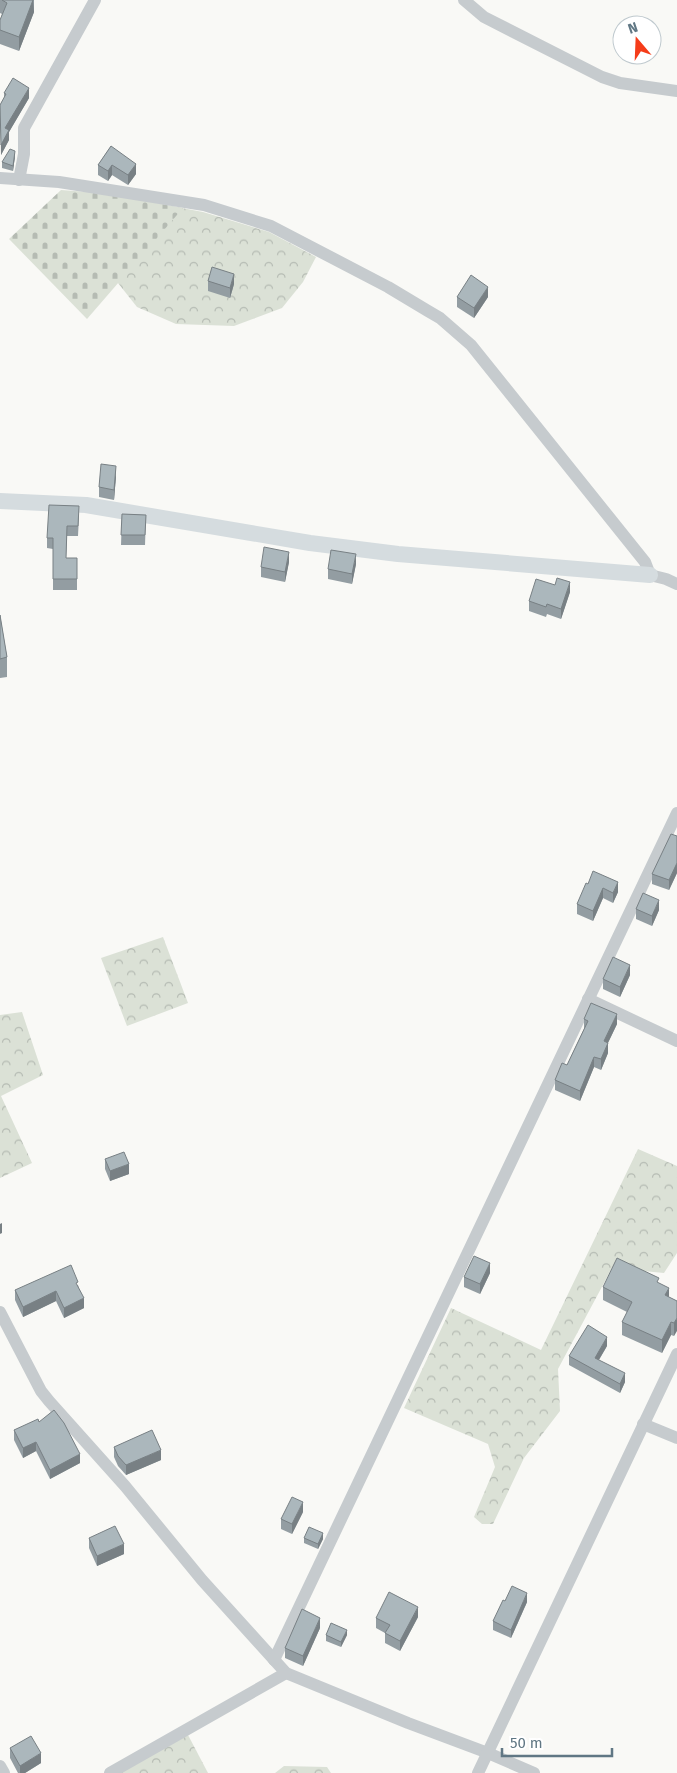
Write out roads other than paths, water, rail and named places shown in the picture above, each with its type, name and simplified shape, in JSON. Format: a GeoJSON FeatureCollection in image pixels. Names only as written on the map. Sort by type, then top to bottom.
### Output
{"type":"FeatureCollection","features":[{"type":"Feature","properties":{"kind":"street"},"geometry":{"type":"LineString","coordinates":[[19,180],[24,154],[24,128],[95,0]]}},
{"type":"Feature","properties":{"kind":"street"},"geometry":{"type":"LineString","coordinates":[[464,0],[484,17],[602,77],[620,82],[677,91]]}},
{"type":"Feature","properties":{"kind":"street"},"geometry":{"type":"LineString","coordinates":[[0,178],[59,182],[204,205],[271,226],[388,287],[440,318],[471,345],[646,562],[650,575]]}},
{"type":"Feature","properties":{"kind":"street"},"geometry":{"type":"LineString","coordinates":[[0,501],[86,505],[310,543],[398,554],[650,575],[677,584]]}},
{"type":"Feature","properties":{"kind":"street"},"geometry":{"type":"LineString","coordinates":[[274,1660],[677,813]]}},
{"type":"Feature","properties":{"kind":"street"},"geometry":{"type":"LineString","coordinates":[[588,999],[677,1041]]}},
{"type":"Feature","properties":{"kind":"street"},"geometry":{"type":"LineString","coordinates":[[0,1312],[41,1391],[125,1486],[202,1580],[286,1673],[534,1773]]}},
{"type":"Feature","properties":{"kind":"street"},"geometry":{"type":"LineString","coordinates":[[478,1773],[677,1354]]}},
{"type":"Feature","properties":{"kind":"street"},"geometry":{"type":"LineString","coordinates":[[643,1424],[677,1438]]}},
{"type":"Feature","properties":{"kind":"street"},"geometry":{"type":"LineString","coordinates":[[110,1773],[286,1673]]}},
{"type":"Feature","properties":{"kind":"street"},"geometry":{"type":"LineString","coordinates":[[0,1766],[4,1773]]}}]}
